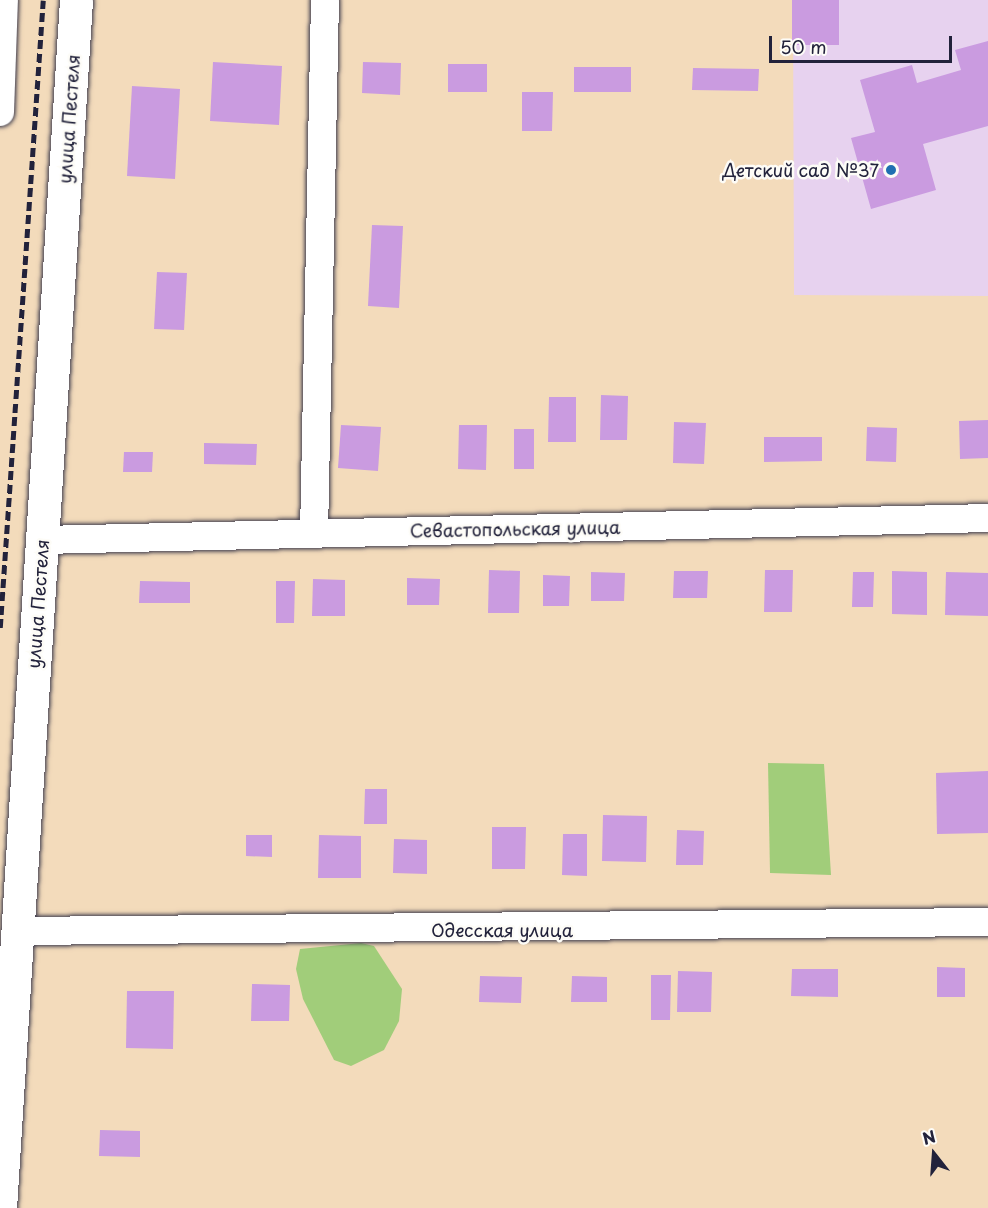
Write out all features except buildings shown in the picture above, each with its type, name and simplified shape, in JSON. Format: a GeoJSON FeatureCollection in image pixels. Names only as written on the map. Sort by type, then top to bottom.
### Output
{"type":"FeatureCollection","features":[{"type":"Feature","properties":{"kind":"main road","name":"улица Пестеля"},"geometry":{"type":"LineString","coordinates":[[0,1208],[76,0]]}},
{"type":"Feature","properties":{"kind":"street"},"geometry":{"type":"LineString","coordinates":[[0,112],[4,0]]}},
{"type":"Feature","properties":{"kind":"street"},"geometry":{"type":"LineString","coordinates":[[314,534],[325,0]]}},
{"type":"Feature","properties":{"kind":"street","name":"Севастопольская улица"},"geometry":{"type":"LineString","coordinates":[[42,540],[988,518]]}},
{"type":"Feature","properties":{"kind":"street","name":"Одесская улица"},"geometry":{"type":"LineString","coordinates":[[17,931],[988,922]]}},
{"type":"Feature","properties":{"kind":"shaded area","name":"Детский сад №37"},"geometry":{"type":"Polygon","coordinates":[[[793,0],[988,0],[988,296],[794,295],[793,0]]]}},
{"type":"Feature","properties":{"kind":"green space"},"geometry":{"type":"Polygon","coordinates":[[[768,763],[824,764],[831,875],[770,873],[768,763]]]}},
{"type":"Feature","properties":{"kind":"green space"},"geometry":{"type":"Polygon","coordinates":[[[361,943],[374,946],[402,989],[399,1021],[384,1050],[351,1066],[334,1060],[303,999],[296,969],[300,949],[361,943]]]}},
{"type":"Feature","properties":{"kind":"railway"},"geometry":{"type":"LineString","coordinates":[[0,628],[43,0]]}},
{"type":"Feature","properties":{"kind":"place","name":"Детский сад №37"},"geometry":{"type":"Point","coordinates":[891,170]}}]}
